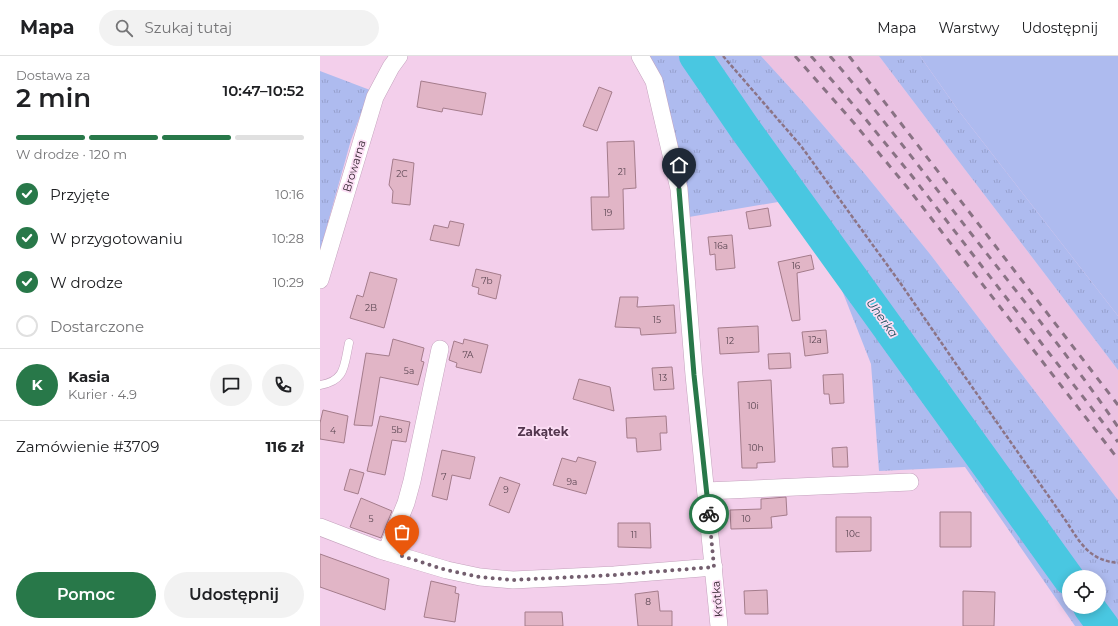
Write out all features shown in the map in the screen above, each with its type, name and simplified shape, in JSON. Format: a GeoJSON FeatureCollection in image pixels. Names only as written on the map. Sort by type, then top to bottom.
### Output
{"type":"FeatureCollection","features":[{"type":"Feature","properties":{"kind":"street","name":"Browarna"},"geometry":{"type":"LineString","coordinates":[[320,280],[374,97],[399,56]]}},
{"type":"Feature","properties":{"kind":"street","name":"Krótka"},"geometry":{"type":"LineString","coordinates":[[640,56],[654,81],[679,189],[694,368],[719,626]]}},
{"type":"Feature","properties":{"kind":"street"},"geometry":{"type":"LineString","coordinates":[[386,552],[406,503],[412,481],[440,349]]}},
{"type":"Feature","properties":{"kind":"street"},"geometry":{"type":"LineString","coordinates":[[706,491],[910,482]]}},
{"type":"Feature","properties":{"kind":"street"},"geometry":{"type":"LineString","coordinates":[[320,527],[386,552],[453,572],[480,577],[513,580],[614,575],[714,567]]}},
{"type":"Feature","properties":{"kind":"lane"},"geometry":{"type":"LineString","coordinates":[[320,386],[331,383],[342,374],[349,343]]}},
{"type":"Feature","properties":{"kind":"path"},"geometry":{"type":"LineString","coordinates":[[723,56],[801,146],[901,284],[1082,546],[1094,556],[1108,562],[1118,563]]}},
{"type":"Feature","properties":{"kind":"shaded area"},"geometry":{"type":"Polygon","coordinates":[[[761,56],[879,56],[1118,370],[1118,500],[930,254],[865,174],[761,56]]]}},
{"type":"Feature","properties":{"kind":"green space"},"geometry":{"type":"Polygon","coordinates":[[[648,56],[761,56],[865,174],[930,254],[1118,500],[1118,626],[1075,626],[1067,614],[1106,614],[1106,570],[1062,570],[1062,607],[965,467],[879,471],[871,364],[836,275],[784,201],[689,217],[648,56]]]}},
{"type":"Feature","properties":{"kind":"green space"},"geometry":{"type":"Polygon","coordinates":[[[879,56],[920,56],[958,110],[1118,316],[1118,370],[960,163],[879,56]]]}},
{"type":"Feature","properties":{"kind":"green space"},"geometry":{"type":"Polygon","coordinates":[[[920,56],[1118,56],[1118,316],[958,110],[920,56]]]}},
{"type":"Feature","properties":{"kind":"green space"},"geometry":{"type":"Polygon","coordinates":[[[320,71],[370,90],[351,140],[320,251],[320,71]]]}},
{"type":"Feature","properties":{"kind":"building"},"geometry":{"type":"Polygon","coordinates":[[[421,81],[486,93],[482,115],[443,108],[442,112],[417,107],[421,81]]]}},
{"type":"Feature","properties":{"kind":"building"},"geometry":{"type":"Polygon","coordinates":[[[599,87],[612,92],[597,131],[583,126],[599,87]]]}},
{"type":"Feature","properties":{"kind":"building"},"geometry":{"type":"Polygon","coordinates":[[[634,141],[636,188],[623,189],[624,229],[592,230],[591,197],[609,197],[607,142],[634,141]]]}},
{"type":"Feature","properties":{"kind":"building"},"geometry":{"type":"Polygon","coordinates":[[[393,159],[414,163],[410,205],[392,203],[393,191],[389,185],[393,159]]]}},
{"type":"Feature","properties":{"kind":"building"},"geometry":{"type":"Polygon","coordinates":[[[768,208],[771,226],[749,229],[746,212],[768,208]]]}},
{"type":"Feature","properties":{"kind":"building"},"geometry":{"type":"Polygon","coordinates":[[[450,221],[464,224],[459,246],[430,240],[434,225],[448,228],[450,221]]]}},
{"type":"Feature","properties":{"kind":"building"},"geometry":{"type":"Polygon","coordinates":[[[732,235],[735,268],[716,270],[715,254],[710,255],[708,237],[732,235]]]}},
{"type":"Feature","properties":{"kind":"building"},"geometry":{"type":"Polygon","coordinates":[[[811,255],[814,269],[797,273],[800,320],[792,321],[778,262],[811,255]]]}},
{"type":"Feature","properties":{"kind":"building"},"geometry":{"type":"Polygon","coordinates":[[[476,269],[501,275],[496,299],[478,294],[479,288],[472,286],[476,269]]]}},
{"type":"Feature","properties":{"kind":"building"},"geometry":{"type":"Polygon","coordinates":[[[370,272],[397,279],[384,328],[350,318],[357,295],[363,297],[370,272]]]}},
{"type":"Feature","properties":{"kind":"building"},"geometry":{"type":"Polygon","coordinates":[[[620,297],[638,297],[637,307],[674,305],[676,333],[641,335],[640,328],[615,327],[620,297]]]}},
{"type":"Feature","properties":{"kind":"building"},"geometry":{"type":"Polygon","coordinates":[[[758,326],[759,352],[720,354],[718,328],[758,326]]]}},
{"type":"Feature","properties":{"kind":"building"},"geometry":{"type":"Polygon","coordinates":[[[826,330],[828,353],[805,356],[802,332],[826,330]]]}},
{"type":"Feature","properties":{"kind":"building"},"geometry":{"type":"Polygon","coordinates":[[[393,339],[424,348],[421,361],[424,362],[418,385],[380,377],[372,426],[354,425],[366,353],[389,356],[393,339]]]}},
{"type":"Feature","properties":{"kind":"building"},"geometry":{"type":"Polygon","coordinates":[[[464,339],[488,345],[481,373],[456,367],[457,363],[449,360],[454,341],[463,344],[464,339]]]}},
{"type":"Feature","properties":{"kind":"building"},"geometry":{"type":"Polygon","coordinates":[[[790,353],[791,368],[769,369],[768,354],[790,353]]]}},
{"type":"Feature","properties":{"kind":"building"},"geometry":{"type":"Polygon","coordinates":[[[672,367],[674,389],[654,390],[652,368],[672,367]]]}},
{"type":"Feature","properties":{"kind":"building"},"geometry":{"type":"Polygon","coordinates":[[[843,374],[844,403],[830,404],[829,394],[824,394],[823,375],[843,374]]]}},
{"type":"Feature","properties":{"kind":"building"},"geometry":{"type":"Polygon","coordinates":[[[579,379],[610,387],[614,411],[573,399],[579,379]]]}},
{"type":"Feature","properties":{"kind":"building"},"geometry":{"type":"Polygon","coordinates":[[[771,380],[775,462],[757,463],[757,468],[742,468],[738,382],[771,380]]]}},
{"type":"Feature","properties":{"kind":"building"},"geometry":{"type":"Polygon","coordinates":[[[323,410],[348,416],[344,443],[320,439],[320,423],[323,410]]]}},
{"type":"Feature","properties":{"kind":"building"},"geometry":{"type":"Polygon","coordinates":[[[380,416],[410,422],[406,442],[392,440],[385,475],[367,471],[380,416]]]}},
{"type":"Feature","properties":{"kind":"building"},"geometry":{"type":"Polygon","coordinates":[[[666,416],[667,433],[660,433],[661,450],[637,452],[636,438],[627,438],[626,418],[666,416]]]}},
{"type":"Feature","properties":{"kind":"building"},"geometry":{"type":"Polygon","coordinates":[[[847,447],[848,467],[833,467],[832,448],[847,447]]]}},
{"type":"Feature","properties":{"kind":"building"},"geometry":{"type":"Polygon","coordinates":[[[442,450],[475,457],[470,479],[452,475],[447,500],[432,496],[442,450]]]}},
{"type":"Feature","properties":{"kind":"building"},"geometry":{"type":"Polygon","coordinates":[[[578,457],[596,462],[586,494],[553,485],[562,458],[576,462],[578,457]]]}},
{"type":"Feature","properties":{"kind":"building"},"geometry":{"type":"Polygon","coordinates":[[[350,469],[364,473],[358,494],[344,490],[350,469]]]}},
{"type":"Feature","properties":{"kind":"building"},"geometry":{"type":"Polygon","coordinates":[[[500,477],[520,484],[509,513],[489,505],[500,477]]]}},
{"type":"Feature","properties":{"kind":"building"},"geometry":{"type":"Polygon","coordinates":[[[786,497],[787,515],[771,517],[772,528],[731,529],[730,510],[761,509],[761,499],[786,497]]]}},
{"type":"Feature","properties":{"kind":"building"},"geometry":{"type":"Polygon","coordinates":[[[361,498],[392,511],[381,538],[350,527],[361,498]]]}},
{"type":"Feature","properties":{"kind":"building"},"geometry":{"type":"Polygon","coordinates":[[[940,512],[971,512],[971,547],[940,547],[940,512]]]}},
{"type":"Feature","properties":{"kind":"building"},"geometry":{"type":"Polygon","coordinates":[[[836,517],[871,517],[871,551],[836,552],[836,517]]]}},
{"type":"Feature","properties":{"kind":"building"},"geometry":{"type":"Polygon","coordinates":[[[618,523],[650,523],[651,548],[618,547],[618,523]]]}},
{"type":"Feature","properties":{"kind":"building"},"geometry":{"type":"Polygon","coordinates":[[[320,554],[389,579],[385,610],[320,587],[320,554]]]}},
{"type":"Feature","properties":{"kind":"building"},"geometry":{"type":"Polygon","coordinates":[[[431,581],[456,587],[455,593],[459,594],[455,622],[424,617],[431,581]]]}},
{"type":"Feature","properties":{"kind":"building"},"geometry":{"type":"Polygon","coordinates":[[[767,590],[768,614],[745,614],[744,591],[767,590]]]}},
{"type":"Feature","properties":{"kind":"building"},"geometry":{"type":"Polygon","coordinates":[[[658,591],[660,611],[672,611],[672,626],[638,626],[635,594],[658,591]]]}},
{"type":"Feature","properties":{"kind":"building"},"geometry":{"type":"Polygon","coordinates":[[[963,591],[995,592],[994,626],[963,626],[963,591]]]}},
{"type":"Feature","properties":{"kind":"building"},"geometry":{"type":"Polygon","coordinates":[[[525,612],[562,612],[563,626],[525,626],[525,612]]]}},
{"type":"Feature","properties":{"kind":"waterway","name":"Uherka"},"geometry":{"type":"LineString","coordinates":[[695,56],[745,129],[1063,570]]}},
{"type":"Feature","properties":{"kind":"waterway","name":"Uherka"},"geometry":{"type":"LineString","coordinates":[[1094,614],[1103,626]]}},
{"type":"Feature","properties":{"kind":"railway"},"geometry":{"type":"LineString","coordinates":[[795,56],[854,123],[907,187],[1118,459]]}},
{"type":"Feature","properties":{"kind":"railway"},"geometry":{"type":"LineString","coordinates":[[811,56],[912,176],[1118,442]]}},
{"type":"Feature","properties":{"kind":"railway"},"geometry":{"type":"LineString","coordinates":[[830,56],[885,123],[1047,330],[1118,427]]}},
{"type":"Feature","properties":{"kind":"railway"},"geometry":{"type":"LineString","coordinates":[[849,56],[1118,405]]}},
{"type":"Feature","properties":{"kind":"way so far"},"geometry":{"type":"LineString","coordinates":[[402,556],[446,570],[480,577],[513,580],[614,575],[714,567],[709,514]]}},
{"type":"Feature","properties":{"kind":"district","name":"Zakątek"},"geometry":{"type":"Point","coordinates":[543,432]}},
{"type":"Feature","properties":{"kind":"route"},"geometry":{"type":"LineString","coordinates":[[679,189],[694,375],[709,514]]}}]}
